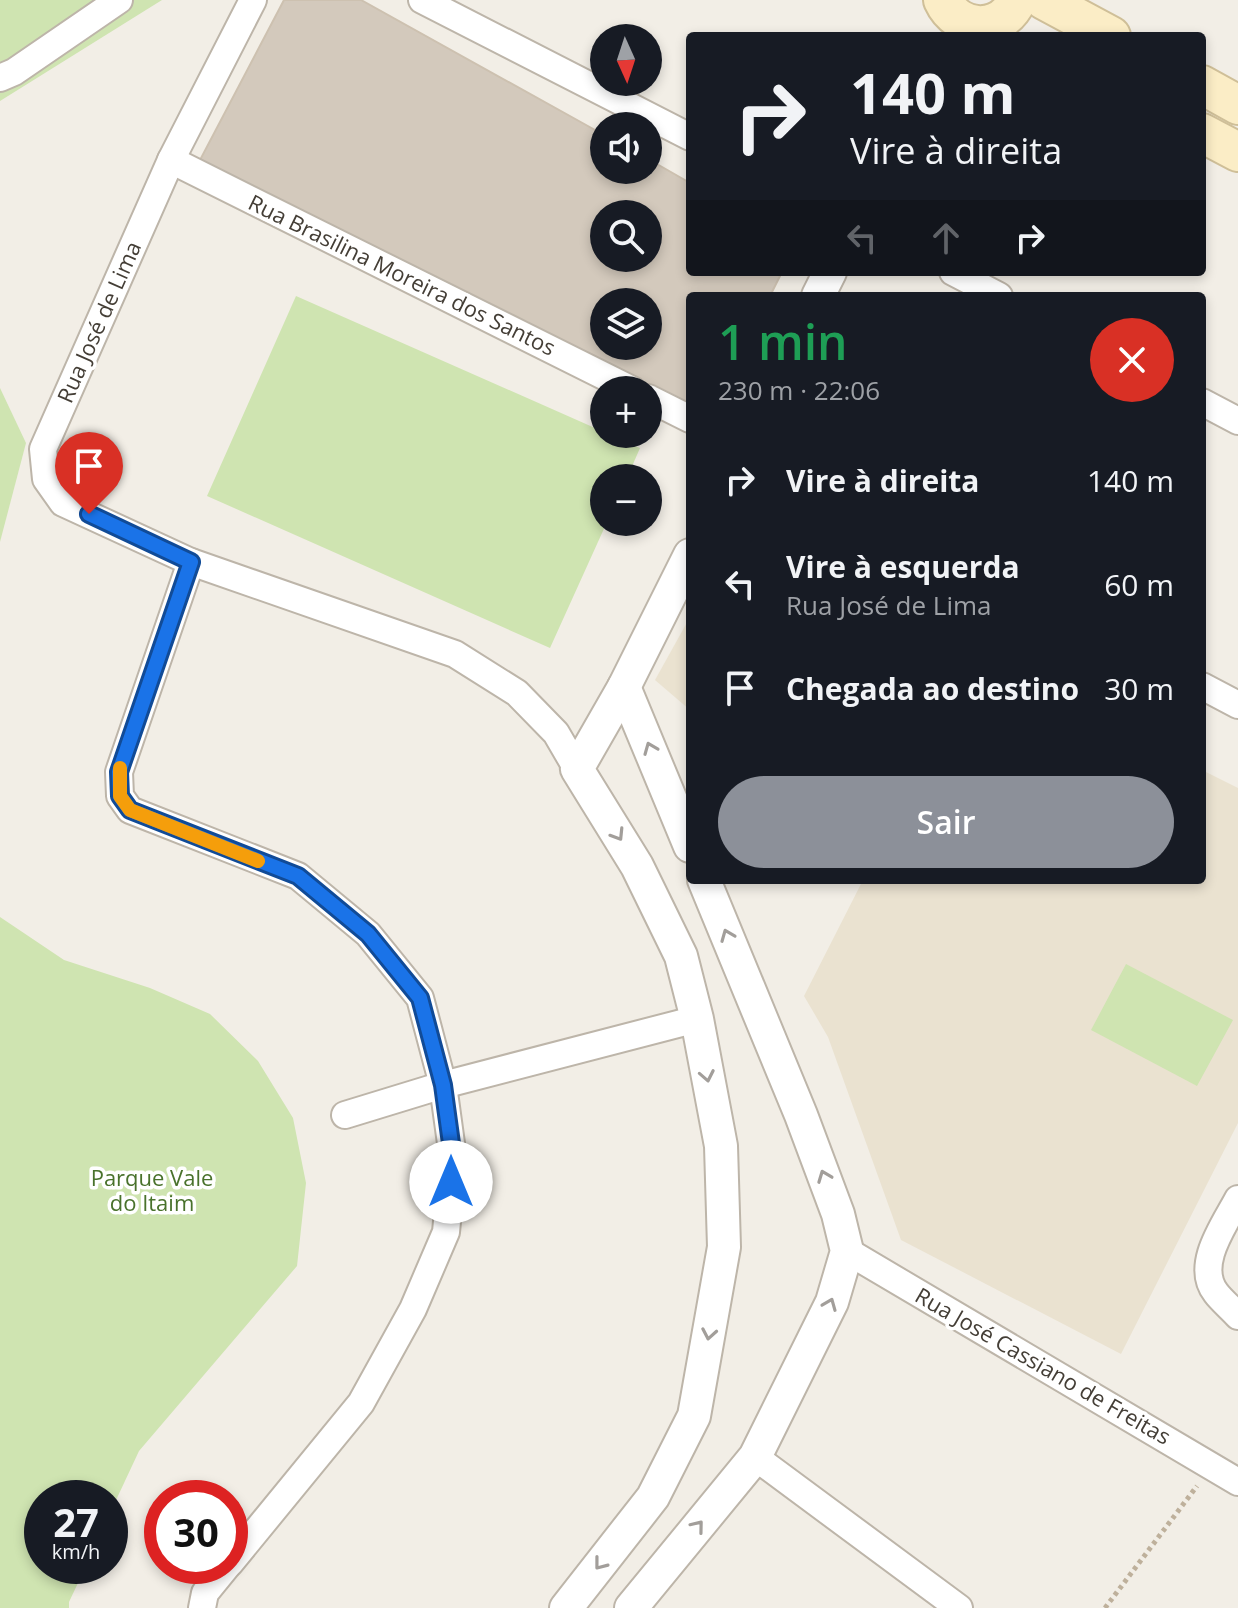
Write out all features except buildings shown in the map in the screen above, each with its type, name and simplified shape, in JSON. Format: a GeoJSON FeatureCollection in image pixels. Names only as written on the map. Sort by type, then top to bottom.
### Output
{"type":"FeatureCollection","features":[{"type":"Feature","properties":{"kind":"main road"},"geometry":{"type":"LineString","coordinates":[[1044,0],[1104,32]]}},
{"type":"Feature","properties":{"kind":"main road"},"geometry":{"type":"LineString","coordinates":[[948,18],[982,26],[1011,20]]}},
{"type":"Feature","properties":{"kind":"main road"},"geometry":{"type":"LineString","coordinates":[[1206,87],[1238,105]]}},
{"type":"Feature","properties":{"kind":"main road"},"geometry":{"type":"LineString","coordinates":[[1206,135],[1238,152]]}},
{"type":"Feature","properties":{"kind":"street"},"geometry":{"type":"LineString","coordinates":[[0,78],[14,72],[119,0]]}},
{"type":"Feature","properties":{"kind":"street","name":"Rua José de Lima"},"geometry":{"type":"LineString","coordinates":[[253,0],[171,160],[43,449],[46,479],[63,503],[191,562],[455,654],[517,693],[556,733],[577,769]]}},
{"type":"Feature","properties":{"kind":"street"},"geometry":{"type":"LineString","coordinates":[[422,0],[686,135]]}},
{"type":"Feature","properties":{"kind":"street","name":"Rua Brasilina Moreira dos Santos"},"geometry":{"type":"LineString","coordinates":[[171,160],[604,376]]}},
{"type":"Feature","properties":{"kind":"street"},"geometry":{"type":"LineString","coordinates":[[961,276],[991,292]]}},
{"type":"Feature","properties":{"kind":"street"},"geometry":{"type":"LineString","coordinates":[[1206,404],[1238,421]]}},
{"type":"Feature","properties":{"kind":"street"},"geometry":{"type":"LineString","coordinates":[[662,405],[686,417]]}},
{"type":"Feature","properties":{"kind":"street"},"geometry":{"type":"LineString","coordinates":[[191,562],[119,772],[120,796],[130,810],[298,876],[368,934],[420,998],[443,1085],[453,1158],[446,1232],[413,1309],[361,1403],[248,1541]]}},
{"type":"Feature","properties":{"kind":"street"},"geometry":{"type":"LineString","coordinates":[[566,1608],[653,1497],[694,1416],[724,1247],[721,1146],[697,1019],[681,956],[637,866],[577,769],[624,687],[686,563]]}},
{"type":"Feature","properties":{"kind":"street"},"geometry":{"type":"LineString","coordinates":[[624,687],[686,836]]}},
{"type":"Feature","properties":{"kind":"street"},"geometry":{"type":"LineString","coordinates":[[1206,688],[1238,705]]}},
{"type":"Feature","properties":{"kind":"street"},"geometry":{"type":"LineString","coordinates":[[631,1608],[755,1457],[832,1302],[847,1251],[838,1214],[801,1115],[706,884]]}},
{"type":"Feature","properties":{"kind":"street"},"geometry":{"type":"LineString","coordinates":[[345,1115],[443,1085],[697,1019]]}},
{"type":"Feature","properties":{"kind":"street"},"geometry":{"type":"LineString","coordinates":[[1238,1199],[1211,1250],[1208,1272],[1213,1291],[1238,1316]]}},
{"type":"Feature","properties":{"kind":"street","name":"Rua José Cassiano de Freitas"},"geometry":{"type":"LineString","coordinates":[[847,1251],[1238,1482]]}},
{"type":"Feature","properties":{"kind":"street"},"geometry":{"type":"LineString","coordinates":[[755,1457],[959,1608]]}},
{"type":"Feature","properties":{"kind":"street"},"geometry":{"type":"LineString","coordinates":[[202,1608],[205,1593],[212,1584]]}},
{"type":"Feature","properties":{"kind":"path"},"geometry":{"type":"LineString","coordinates":[[1105,1608],[1212,1466]]}},
{"type":"Feature","properties":{"kind":"shaded area"},"geometry":{"type":"Polygon","coordinates":[[[686,624],[686,707],[655,680],[686,624]]]}},
{"type":"Feature","properties":{"kind":"shaded area"},"geometry":{"type":"Polygon","coordinates":[[[1206,772],[1238,788],[1238,1123],[1121,1354],[901,1240],[828,1037],[804,996],[861,884],[1206,884],[1206,772]]]}},
{"type":"Feature","properties":{"kind":"green space"},"geometry":{"type":"Polygon","coordinates":[[[0,0],[162,0],[0,101],[0,0]]]}},
{"type":"Feature","properties":{"kind":"green space"},"geometry":{"type":"Polygon","coordinates":[[[296,296],[590,426],[590,448],[640,448],[633,464],[590,464],[590,536],[601,536],[550,648],[207,496],[296,296]]]}},
{"type":"Feature","properties":{"kind":"green space"},"geometry":{"type":"Polygon","coordinates":[[[0,388],[26,443],[0,542],[0,388]]]}},
{"type":"Feature","properties":{"kind":"green space","name":"Parque Vale do Itaim"},"geometry":{"type":"Polygon","coordinates":[[[0,917],[64,960],[150,988],[210,1014],[258,1061],[293,1118],[306,1183],[297,1266],[139,1451],[125,1480],[24,1480],[24,1584],[78,1584],[69,1608],[0,1608],[0,917]]]}},
{"type":"Feature","properties":{"kind":"green space"},"geometry":{"type":"Polygon","coordinates":[[[1126,964],[1233,1020],[1197,1086],[1091,1030],[1126,964]]]}},
{"type":"Feature","properties":{"kind":"slow traffic"},"geometry":{"type":"LineString","coordinates":[[120,768],[120,796],[130,810],[258,861]]}},
{"type":"Feature","properties":{"kind":"route"},"geometry":{"type":"LineString","coordinates":[[89,514],[191,562],[119,772],[120,796],[130,810],[298,876],[368,934],[420,998],[443,1085],[453,1158],[451,1182]]}}]}
